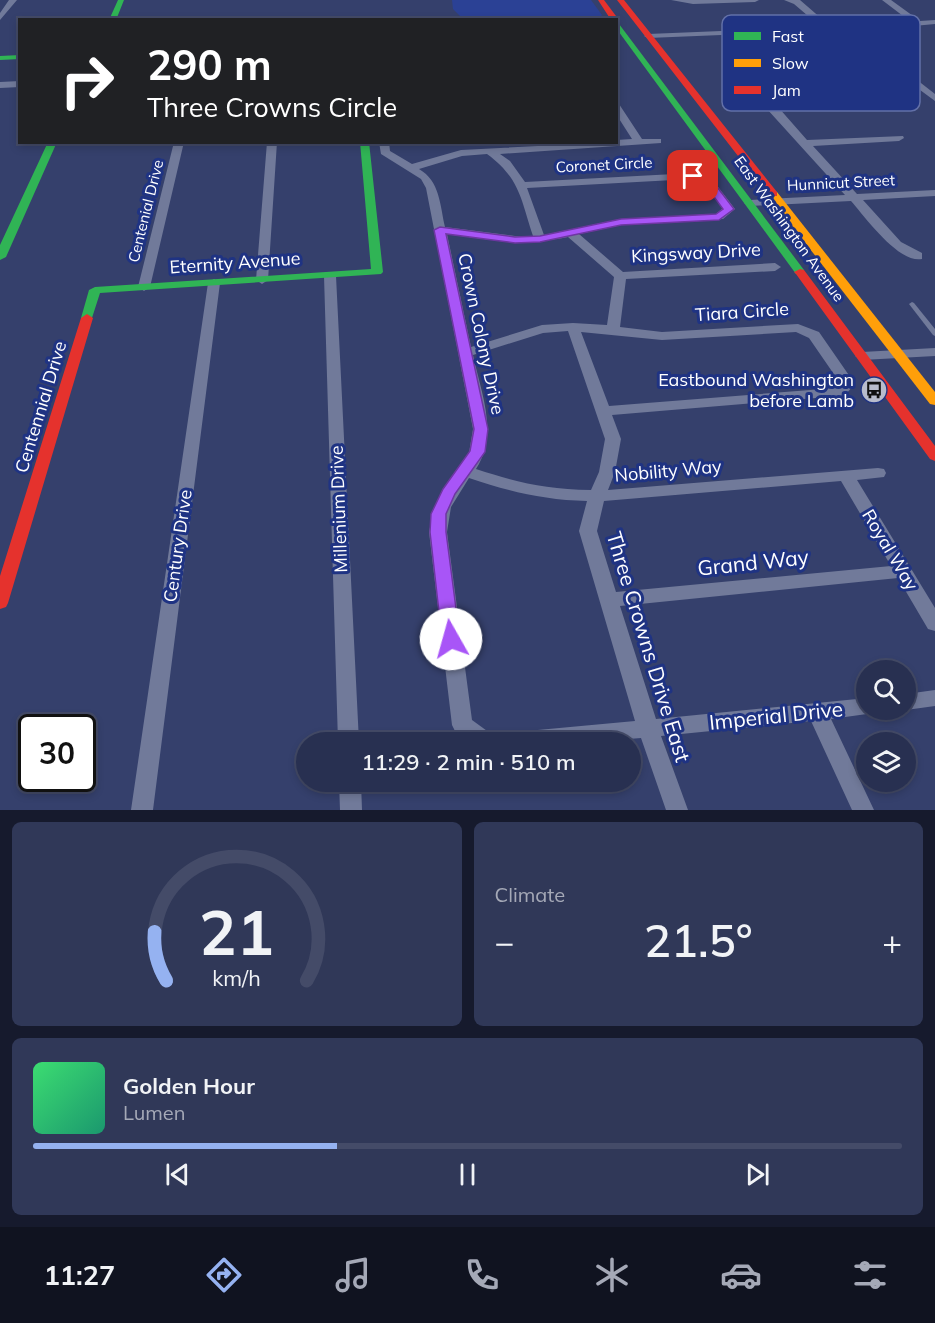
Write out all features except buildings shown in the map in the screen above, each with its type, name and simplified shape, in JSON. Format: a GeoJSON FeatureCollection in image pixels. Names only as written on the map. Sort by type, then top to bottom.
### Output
{"type":"FeatureCollection","features":[{"type":"Feature","properties":{"kind":"main road"},"geometry":{"type":"LineString","coordinates":[[113,18],[121,0]]}},
{"type":"Feature","properties":{"kind":"main road","name":"East Washington Avenue"},"geometry":{"type":"LineString","coordinates":[[601,0],[614,18]]}},
{"type":"Feature","properties":{"kind":"main road","name":"East Washington Avenue"},"geometry":{"type":"LineString","coordinates":[[620,0],[632,37],[678,106],[935,456]]}},
{"type":"Feature","properties":{"kind":"main road","name":"East Washington Avenue"},"geometry":{"type":"LineString","coordinates":[[618,23],[664,66],[678,74],[772,202],[935,401]]}},
{"type":"Feature","properties":{"kind":"main road"},"geometry":{"type":"LineString","coordinates":[[0,58],[18,57]]}},
{"type":"Feature","properties":{"kind":"main road"},"geometry":{"type":"LineString","coordinates":[[678,106],[704,128],[772,202]]}},
{"type":"Feature","properties":{"kind":"main road"},"geometry":{"type":"LineString","coordinates":[[0,257],[52,144]]}},
{"type":"Feature","properties":{"kind":"main road","name":"Eternity Avenue"},"geometry":{"type":"LineString","coordinates":[[95,290],[378,272],[364,144]]}},
{"type":"Feature","properties":{"kind":"main road"},"geometry":{"type":"LineString","coordinates":[[795,265],[823,286],[883,355]]}},
{"type":"Feature","properties":{"kind":"main road","name":"Centennial Drive"},"geometry":{"type":"LineString","coordinates":[[0,603],[95,290]]}},
{"type":"Feature","properties":{"kind":"street"},"geometry":{"type":"LineString","coordinates":[[0,18],[13,0]]}},
{"type":"Feature","properties":{"kind":"street"},"geometry":{"type":"LineString","coordinates":[[678,1],[755,0]]}},
{"type":"Feature","properties":{"kind":"street"},"geometry":{"type":"LineString","coordinates":[[790,0],[797,2],[812,15]]}},
{"type":"Feature","properties":{"kind":"street"},"geometry":{"type":"LineString","coordinates":[[886,0],[907,15]]}},
{"type":"Feature","properties":{"kind":"street"},"geometry":{"type":"LineString","coordinates":[[920,23],[935,22]]}},
{"type":"Feature","properties":{"kind":"street"},"geometry":{"type":"LineString","coordinates":[[632,37],[722,33]]}},
{"type":"Feature","properties":{"kind":"street"},"geometry":{"type":"LineString","coordinates":[[0,85],[18,84]]}},
{"type":"Feature","properties":{"kind":"street"},"geometry":{"type":"LineString","coordinates":[[920,86],[935,98]]}},
{"type":"Feature","properties":{"kind":"street"},"geometry":{"type":"LineString","coordinates":[[618,110],[639,142]]}},
{"type":"Feature","properties":{"kind":"street"},"geometry":{"type":"LineString","coordinates":[[774,111],[897,245],[918,256]]}},
{"type":"Feature","properties":{"kind":"street"},"geometry":{"type":"LineString","coordinates":[[803,143],[899,138]]}},
{"type":"Feature","properties":{"kind":"street"},"geometry":{"type":"LineString","coordinates":[[618,143],[657,141]]}},
{"type":"Feature","properties":{"kind":"street","name":"Centenial Drive"},"geometry":{"type":"LineString","coordinates":[[144,287],[178,144]]}},
{"type":"Feature","properties":{"kind":"street"},"geometry":{"type":"LineString","coordinates":[[262,280],[272,144]]}},
{"type":"Feature","properties":{"kind":"street","name":"Crown Colony Drive"},"geometry":{"type":"LineString","coordinates":[[384,144],[385,152],[425,177],[431,188],[481,429],[478,452],[448,493],[438,514],[438,532],[462,725],[472,732]]}},
{"type":"Feature","properties":{"kind":"street"},"geometry":{"type":"LineString","coordinates":[[411,168],[461,153],[606,144]]}},
{"type":"Feature","properties":{"kind":"street"},"geometry":{"type":"LineString","coordinates":[[489,151],[506,163],[518,177],[540,239]]}},
{"type":"Feature","properties":{"kind":"street","name":"Coronet Circle"},"geometry":{"type":"LineString","coordinates":[[521,185],[693,176],[708,181],[729,209],[719,217],[621,222],[572,234]]}},
{"type":"Feature","properties":{"kind":"street","name":"Hunnicut Street"},"geometry":{"type":"LineString","coordinates":[[750,203],[935,193]]}},
{"type":"Feature","properties":{"kind":"street"},"geometry":{"type":"LineString","coordinates":[[440,230],[515,240],[572,234],[620,276],[613,330],[573,327],[542,329],[466,354]]}},
{"type":"Feature","properties":{"kind":"street","name":"Kingsway Drive"},"geometry":{"type":"LineString","coordinates":[[620,276],[775,267]]}},
{"type":"Feature","properties":{"kind":"street","name":"Millenium Drive"},"geometry":{"type":"LineString","coordinates":[[330,276],[349,732]]}},
{"type":"Feature","properties":{"kind":"street","name":"Century Drive"},"geometry":{"type":"LineString","coordinates":[[142,810],[214,283]]}},
{"type":"Feature","properties":{"kind":"street","name":"Three Crowns Drive East"},"geometry":{"type":"LineString","coordinates":[[573,327],[613,439],[607,472],[597,496],[588,531],[648,728],[677,810]]}},
{"type":"Feature","properties":{"kind":"street","name":"Tiara Circle"},"geometry":{"type":"LineString","coordinates":[[602,411],[840,392],[848,384],[814,335],[798,328],[662,336],[613,330]]}},
{"type":"Feature","properties":{"kind":"street"},"geometry":{"type":"LineString","coordinates":[[862,356],[935,352]]}},
{"type":"Feature","properties":{"kind":"street","name":"Nobility Way"},"geometry":{"type":"LineString","coordinates":[[464,471],[545,493],[597,496],[878,473]]}},
{"type":"Feature","properties":{"kind":"street","name":"Royal Way"},"geometry":{"type":"LineString","coordinates":[[846,476],[935,624]]}},
{"type":"Feature","properties":{"kind":"street","name":"Grand Way"},"geometry":{"type":"LineString","coordinates":[[609,600],[902,571]]}},
{"type":"Feature","properties":{"kind":"street"},"geometry":{"type":"LineString","coordinates":[[916,701],[935,698]]}},
{"type":"Feature","properties":{"kind":"street","name":"Imperial Drive"},"geometry":{"type":"LineString","coordinates":[[607,732],[856,708]]}},
{"type":"Feature","properties":{"kind":"street"},"geometry":{"type":"LineString","coordinates":[[818,712],[863,810]]}},
{"type":"Feature","properties":{"kind":"street"},"geometry":{"type":"LineString","coordinates":[[350,792],[351,810]]}},
{"type":"Feature","properties":{"kind":"lane"},"geometry":{"type":"LineString","coordinates":[[912,304],[935,334]]}},
{"type":"Feature","properties":{"kind":"shaded area"},"geometry":{"type":"Polygon","coordinates":[[[452,0],[591,0],[602,15],[600,18],[462,18],[453,9],[452,0]]]}},
{"type":"Feature","properties":{"kind":"traffic: fast"},"geometry":{"type":"LineString","coordinates":[[113,18],[121,0]]}},
{"type":"Feature","properties":{"kind":"traffic: fast"},"geometry":{"type":"LineString","coordinates":[[618,25],[800,272]]}},
{"type":"Feature","properties":{"kind":"traffic: fast"},"geometry":{"type":"LineString","coordinates":[[0,58],[18,57]]}},
{"type":"Feature","properties":{"kind":"traffic: fast"},"geometry":{"type":"LineString","coordinates":[[0,257],[52,144]]}},
{"type":"Feature","properties":{"kind":"traffic: fast"},"geometry":{"type":"LineString","coordinates":[[87,318],[95,290],[377,272],[364,144]]}},
{"type":"Feature","properties":{"kind":"traffic: slow"},"geometry":{"type":"LineString","coordinates":[[773,194],[935,401]]}},
{"type":"Feature","properties":{"kind":"traffic: jam"},"geometry":{"type":"LineString","coordinates":[[601,0],[614,18]]}},
{"type":"Feature","properties":{"kind":"traffic: jam"},"geometry":{"type":"LineString","coordinates":[[620,0],[773,194]]}},
{"type":"Feature","properties":{"kind":"traffic: jam"},"geometry":{"type":"LineString","coordinates":[[800,272],[935,456]]}},
{"type":"Feature","properties":{"kind":"traffic: jam"},"geometry":{"type":"LineString","coordinates":[[0,603],[87,318]]}},
{"type":"Feature","properties":{"kind":"place","name":"Eastbound Washington before Lamb"},"geometry":{"type":"Point","coordinates":[874,390]}},
{"type":"Feature","properties":{"kind":"route"},"geometry":{"type":"LineString","coordinates":[[451,639],[438,532],[438,514],[448,493],[478,452],[481,429],[440,230],[515,240],[540,239],[621,222],[719,217],[729,209],[708,181],[693,176]]}}]}
